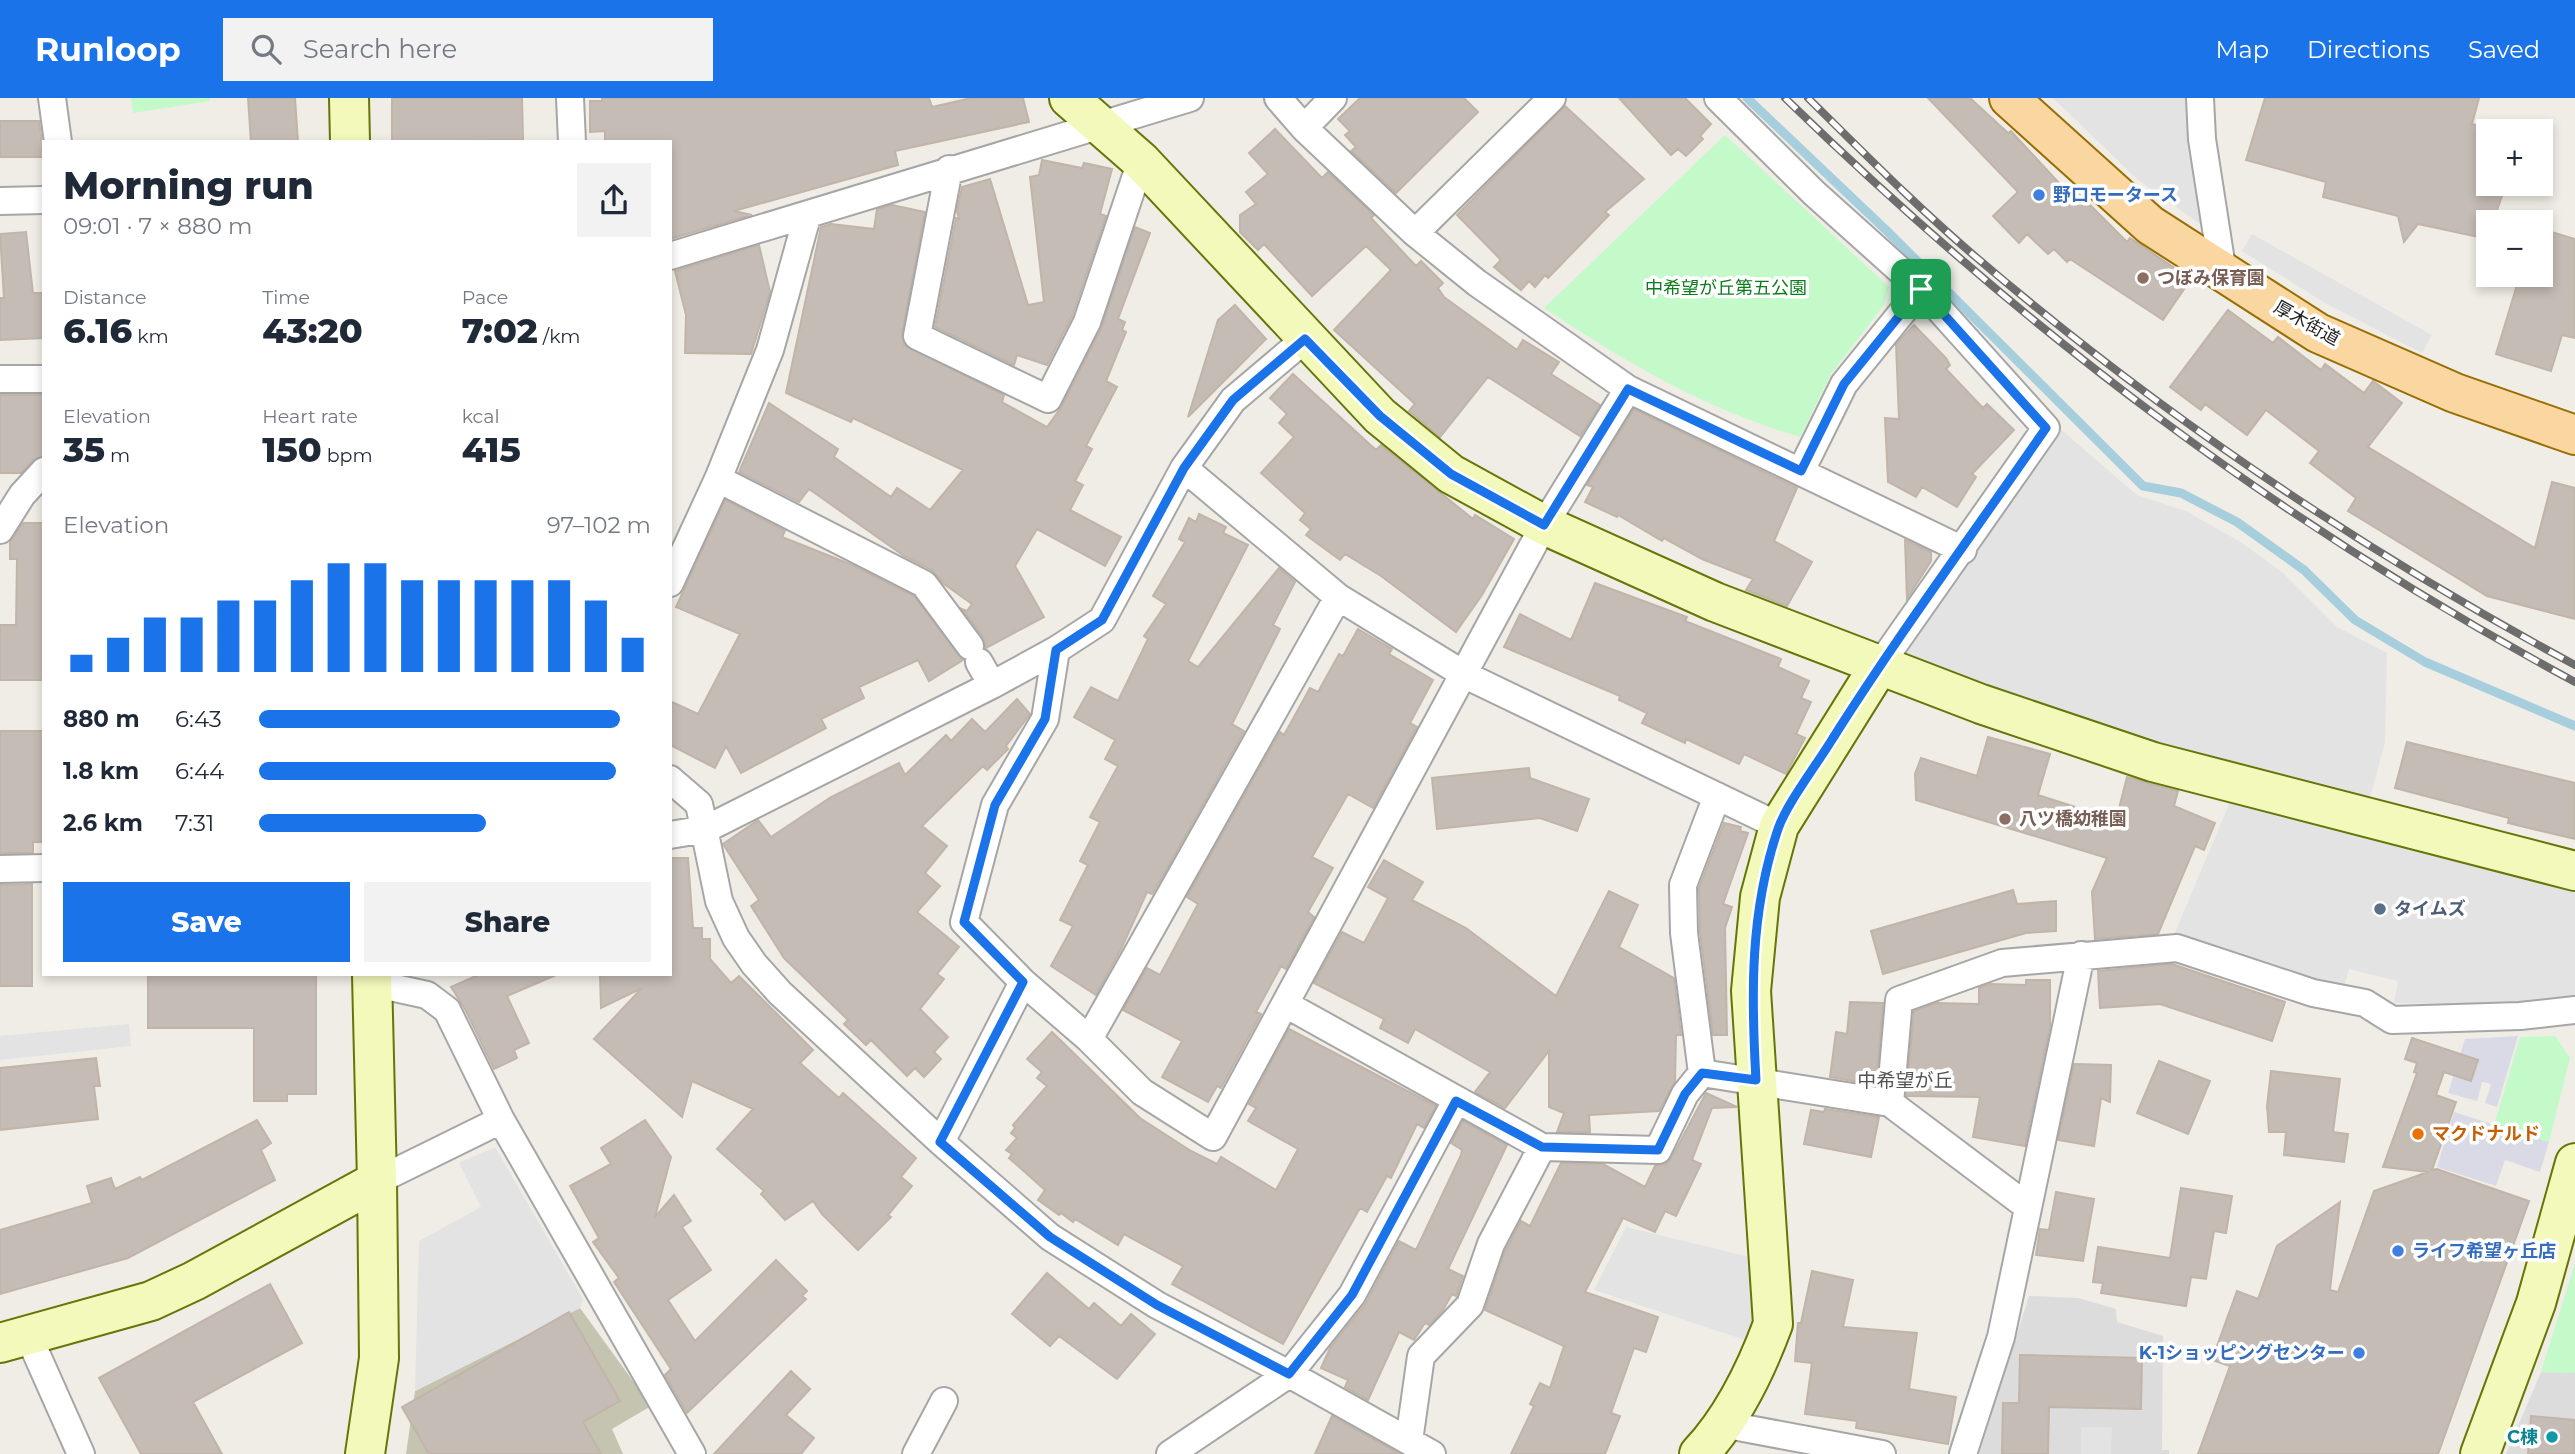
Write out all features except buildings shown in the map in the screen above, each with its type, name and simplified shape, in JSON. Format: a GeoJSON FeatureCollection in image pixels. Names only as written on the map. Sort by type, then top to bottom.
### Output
{"type":"FeatureCollection","features":[{"type":"Feature","properties":{"kind":"main road","name":"厚木街道"},"geometry":{"type":"LineString","coordinates":[[2009,98],[2150,225],[2318,333],[2455,393],[2575,435]]}},
{"type":"Feature","properties":{"kind":"street"},"geometry":{"type":"LineString","coordinates":[[52,98],[58,140]]}},
{"type":"Feature","properties":{"kind":"street"},"geometry":{"type":"LineString","coordinates":[[349,98],[350,140]]}},
{"type":"Feature","properties":{"kind":"street"},"geometry":{"type":"LineString","coordinates":[[570,98],[572,140]]}},
{"type":"Feature","properties":{"kind":"street"},"geometry":{"type":"LineString","coordinates":[[1069,98],[1096,125],[1141,161],[1380,416],[1451,474],[1544,525],[1714,602],[1879,666],[2153,762],[2575,871]]}},
{"type":"Feature","properties":{"kind":"street"},"geometry":{"type":"LineString","coordinates":[[672,255],[807,217],[949,169],[1190,98]]}},
{"type":"Feature","properties":{"kind":"street"},"geometry":{"type":"LineString","coordinates":[[1278,98],[1304,128],[1415,233],[1477,284],[1628,389],[1963,550]]}},
{"type":"Feature","properties":{"kind":"street"},"geometry":{"type":"LineString","coordinates":[[1304,128],[1333,98]]}},
{"type":"Feature","properties":{"kind":"street"},"geometry":{"type":"LineString","coordinates":[[1415,233],[1552,98]]}},
{"type":"Feature","properties":{"kind":"street"},"geometry":{"type":"LineString","coordinates":[[1699,1454],[1723,1424],[1759,1362],[1773,1324],[1751,991],[1753,943],[1760,897],[1779,826],[1879,666],[1963,550],[2046,428],[1921,289],[1814,193],[1717,98]]}},
{"type":"Feature","properties":{"kind":"street"},"geometry":{"type":"LineString","coordinates":[[2200,98],[2202,139],[2223,274]]}},
{"type":"Feature","properties":{"kind":"street"},"geometry":{"type":"LineString","coordinates":[[949,169],[917,337],[1048,399],[1087,322],[1141,161]]}},
{"type":"Feature","properties":{"kind":"street"},"geometry":{"type":"LineString","coordinates":[[0,201],[42,200]]}},
{"type":"Feature","properties":{"kind":"street"},"geometry":{"type":"LineString","coordinates":[[672,579],[718,479],[770,350],[807,217]]}},
{"type":"Feature","properties":{"kind":"street"},"geometry":{"type":"LineString","coordinates":[[1801,471],[1844,384],[1921,289]]}},
{"type":"Feature","properties":{"kind":"street"},"geometry":{"type":"LineString","coordinates":[[672,835],[706,829],[980,664],[1056,650],[1102,620],[1184,468],[1233,400],[1305,339]]}},
{"type":"Feature","properties":{"kind":"street"},"geometry":{"type":"LineString","coordinates":[[0,379],[42,379]]}},
{"type":"Feature","properties":{"kind":"street"},"geometry":{"type":"LineString","coordinates":[[1056,650],[1045,719],[995,805],[964,922],[1023,982],[1089,1039],[1142,1092],[1213,1137],[1544,525],[1628,389]]}},
{"type":"Feature","properties":{"kind":"street"},"geometry":{"type":"LineString","coordinates":[[1184,468],[1338,597],[1465,675],[1779,826]]}},
{"type":"Feature","properties":{"kind":"street"},"geometry":{"type":"LineString","coordinates":[[0,530],[11,493],[42,472]]}},
{"type":"Feature","properties":{"kind":"street"},"geometry":{"type":"LineString","coordinates":[[718,479],[924,584],[980,664]]}},
{"type":"Feature","properties":{"kind":"street"},"geometry":{"type":"LineString","coordinates":[[1089,1039],[1338,597]]}},
{"type":"Feature","properties":{"kind":"street"},"geometry":{"type":"LineString","coordinates":[[672,781],[699,804],[719,901],[736,938],[754,964],[789,1002],[940,1142],[1050,1237],[1157,1305],[1289,1374],[1420,1449],[1420,1356],[1469,1305],[1491,1244],[1542,1147]]}},
{"type":"Feature","properties":{"kind":"street"},"geometry":{"type":"LineString","coordinates":[[1287,1004],[1542,1147],[1658,1150],[1685,1094],[1702,1073],[1684,933],[1684,885],[1717,796]]}},
{"type":"Feature","properties":{"kind":"street"},"geometry":{"type":"LineString","coordinates":[[0,869],[42,868]]}},
{"type":"Feature","properties":{"kind":"street"},"geometry":{"type":"LineString","coordinates":[[1890,1103],[1899,1000],[2002,963],[2177,948],[2313,993],[2365,1003],[2392,1020],[2520,1016],[2575,1010]]}},
{"type":"Feature","properties":{"kind":"street"},"geometry":{"type":"LineString","coordinates":[[1963,1454],[2001,1337],[2081,955]]}},
{"type":"Feature","properties":{"kind":"street"},"geometry":{"type":"LineString","coordinates":[[365,1454],[379,1357],[372,979],[427,995],[447,1010],[501,1120],[692,1454]]}},
{"type":"Feature","properties":{"kind":"street"},"geometry":{"type":"LineString","coordinates":[[940,1142],[1023,982]]}},
{"type":"Feature","properties":{"kind":"street"},"geometry":{"type":"LineString","coordinates":[[1702,1073],[1890,1103],[2028,1207]]}},
{"type":"Feature","properties":{"kind":"street"},"geometry":{"type":"LineString","coordinates":[[1170,1454],[1289,1374],[1352,1295],[1456,1101]]}},
{"type":"Feature","properties":{"kind":"street"},"geometry":{"type":"LineString","coordinates":[[81,1454],[14,1339],[151,1301],[194,1281],[377,1181],[501,1120]]}},
{"type":"Feature","properties":{"kind":"street"},"geometry":{"type":"LineString","coordinates":[[2480,1454],[2536,1303],[2575,1163]]}},
{"type":"Feature","properties":{"kind":"street"},"geometry":{"type":"LineString","coordinates":[[916,1454],[944,1401]]}},
{"type":"Feature","properties":{"kind":"street"},"geometry":{"type":"LineString","coordinates":[[1723,1424],[1881,1454]]}},
{"type":"Feature","properties":{"kind":"shaded area"},"geometry":{"type":"Polygon","coordinates":[[[2053,98],[2191,98],[2205,220],[2200,224],[2137,179],[2053,98]]]}},
{"type":"Feature","properties":{"kind":"shaded area"},"geometry":{"type":"Polygon","coordinates":[[[2252,234],[2432,335],[2422,353],[2325,303],[2242,251],[2252,234]]]}},
{"type":"Feature","properties":{"kind":"shaded area"},"geometry":{"type":"Polygon","coordinates":[[[2058,427],[2137,495],[2188,512],[2242,543],[2283,573],[2337,627],[2387,653],[2385,742],[2368,805],[2155,749],[1896,660],[2058,427]]]}},
{"type":"Feature","properties":{"kind":"shaded area","name":"タイムズ"},"geometry":{"type":"Polygon","coordinates":[[[2230,802],[2575,882],[2575,998],[2504,1005],[2394,1003],[2398,981],[2349,969],[2343,990],[2174,935],[2230,802]]]}},
{"type":"Feature","properties":{"kind":"shaded area"},"geometry":{"type":"Polygon","coordinates":[[[129,1024],[131,1046],[0,1060],[0,1036],[129,1024]]]}},
{"type":"Feature","properties":{"kind":"shaded area"},"geometry":{"type":"Polygon","coordinates":[[[2518,1036],[2497,1107],[2485,1103],[2491,1085],[2488,1083],[2482,1082],[2477,1101],[2448,1093],[2465,1039],[2518,1036]]]}},
{"type":"Feature","properties":{"kind":"shaded area"},"geometry":{"type":"Polygon","coordinates":[[[2454,1112],[2549,1142],[2540,1172],[2505,1160],[2496,1186],[2437,1167],[2454,1112]]]}},
{"type":"Feature","properties":{"kind":"shaded area"},"geometry":{"type":"Polygon","coordinates":[[[495,1147],[583,1299],[580,1308],[415,1391],[419,1241],[481,1207],[459,1163],[495,1147]]]}},
{"type":"Feature","properties":{"kind":"shaded area"},"geometry":{"type":"Polygon","coordinates":[[[1626,1227],[1750,1257],[1754,1325],[1745,1340],[1594,1290],[1626,1227]]]}},
{"type":"Feature","properties":{"kind":"shaded area"},"geometry":{"type":"Polygon","coordinates":[[[2029,1296],[2078,1298],[2116,1309],[2117,1322],[2163,1336],[2162,1450],[2169,1450],[2169,1454],[1979,1454],[2029,1296]]]}},
{"type":"Feature","properties":{"kind":"shaded area"},"geometry":{"type":"Polygon","coordinates":[[[580,1308],[651,1406],[612,1429],[623,1454],[406,1454],[415,1391],[580,1308]]]}},
{"type":"Feature","properties":{"kind":"shaded area"},"geometry":{"type":"Polygon","coordinates":[[[2541,1372],[2575,1373],[2575,1454],[2506,1454],[2541,1372]]]}},
{"type":"Feature","properties":{"kind":"shaded area"},"geometry":{"type":"Polygon","coordinates":[[[2081,1427],[2112,1427],[2111,1454],[2081,1454],[2081,1427]]]}},
{"type":"Feature","properties":{"kind":"green space"},"geometry":{"type":"Polygon","coordinates":[[[131,98],[210,98],[210,101],[133,113],[131,98]]]}},
{"type":"Feature","properties":{"kind":"green space","name":"中希望が丘第五公園"},"geometry":{"type":"Polygon","coordinates":[[[1725,135],[1889,287],[1884,305],[1831,374],[1800,437],[1731,413],[1667,382],[1544,308],[1725,135]]]}},
{"type":"Feature","properties":{"kind":"green space"},"geometry":{"type":"Polygon","coordinates":[[[2555,1036],[2570,1058],[2549,1142],[2494,1125],[2520,1037],[2555,1036]]]}},
{"type":"Feature","properties":{"kind":"green space"},"geometry":{"type":"Polygon","coordinates":[[[2575,1263],[2575,1373],[2541,1372],[2575,1263]]]}},
{"type":"Feature","properties":{"kind":"waterway"},"geometry":{"type":"LineString","coordinates":[[1747,98],[1887,231],[2143,486],[2181,493],[2237,522],[2304,570],[2355,620],[2425,662],[2575,726]]}},
{"type":"Feature","properties":{"kind":"railway"},"geometry":{"type":"LineString","coordinates":[[1785,98],[1968,266],[2159,418],[2361,557],[2466,621],[2575,682]]}},
{"type":"Feature","properties":{"kind":"railway"},"geometry":{"type":"LineString","coordinates":[[1808,98],[1912,200],[1977,258],[2118,372],[2191,426],[2341,528],[2575,665]]}},
{"type":"Feature","properties":{"kind":"place","name":"野口モータース"},"geometry":{"type":"Point","coordinates":[2039,195]}},
{"type":"Feature","properties":{"kind":"place","name":"つぼみ保育園"},"geometry":{"type":"Point","coordinates":[2143,278]}},
{"type":"Feature","properties":{"kind":"place","name":"八ツ橋幼稚園"},"geometry":{"type":"Point","coordinates":[2005,819]}},
{"type":"Feature","properties":{"kind":"place","name":"タイムズ"},"geometry":{"type":"Point","coordinates":[2380,909]}},
{"type":"Feature","properties":{"kind":"place","name":"マクドナルド"},"geometry":{"type":"Point","coordinates":[2418,1134]}},
{"type":"Feature","properties":{"kind":"place","name":"ライフ希望ヶ丘店"},"geometry":{"type":"Point","coordinates":[2398,1251]}},
{"type":"Feature","properties":{"kind":"place","name":"K-1ショッピングセンター"},"geometry":{"type":"Point","coordinates":[2359,1353]}},
{"type":"Feature","properties":{"kind":"place","name":"C棟"},"geometry":{"type":"Point","coordinates":[2552,1437]}},
{"type":"Feature","properties":{"kind":"district","name":"中希望が丘"},"geometry":{"type":"Point","coordinates":[1905,1080]}},
{"type":"Feature","properties":{"kind":"route"},"geometry":{"type":"LineString","coordinates":[[1921,289],[2046,428],[1963,550],[1879,666],[1779,826],[1760,897],[1753,943],[1751,991],[1756,1080],[1702,1073],[1685,1094],[1658,1150],[1542,1147],[1456,1101],[1352,1295],[1289,1374],[1157,1305],[1050,1237],[940,1142],[1023,982],[964,922],[995,805],[1045,719],[1056,650],[1102,620],[1184,468],[1233,400],[1305,339],[1380,416],[1451,474],[1544,525],[1628,389],[1801,471],[1844,384],[1921,289]]}}]}
